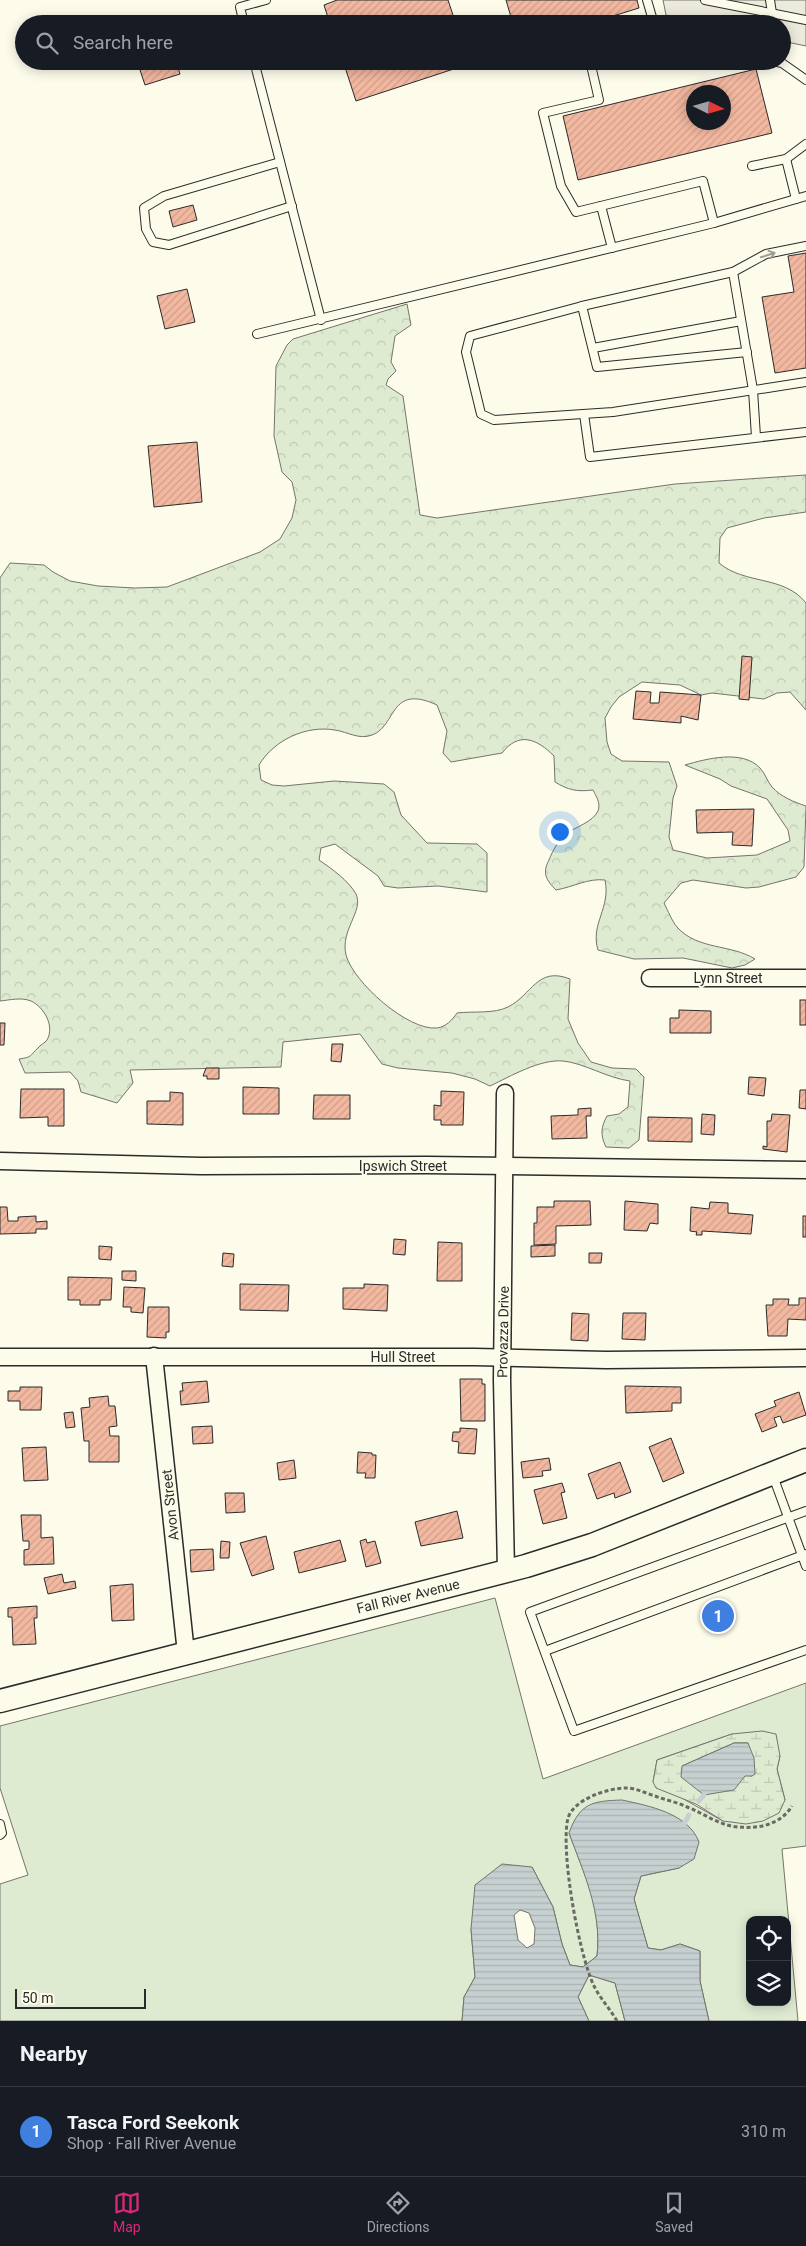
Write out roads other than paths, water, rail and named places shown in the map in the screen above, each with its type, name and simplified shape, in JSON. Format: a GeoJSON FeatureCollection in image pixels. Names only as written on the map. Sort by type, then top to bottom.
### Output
{"type":"FeatureCollection","features":[{"type":"Feature","properties":{"kind":"main road","name":"Fall River Avenue"},"geometry":{"type":"LineString","coordinates":[[0,1701],[506,1571],[592,1545],[806,1460]]}},
{"type":"Feature","properties":{"kind":"street","name":"Lynn Street"},"geometry":{"type":"LineString","coordinates":[[650,978],[806,978]]}},
{"type":"Feature","properties":{"kind":"street","name":"Provazza Drive"},"geometry":{"type":"LineString","coordinates":[[505,1094],[504,1358],[502,1380],[506,1571]]}},
{"type":"Feature","properties":{"kind":"street","name":"Ipswich Street"},"geometry":{"type":"LineString","coordinates":[[0,1161],[211,1166],[806,1170]]}},
{"type":"Feature","properties":{"kind":"street","name":"Hull Street"},"geometry":{"type":"LineString","coordinates":[[0,1357],[154,1356],[606,1360],[806,1358]]}},
{"type":"Feature","properties":{"kind":"street","name":"Avon Street"},"geometry":{"type":"LineString","coordinates":[[154,1356],[186,1653]]}},
{"type":"Feature","properties":{"kind":"lane"},"geometry":{"type":"LineString","coordinates":[[242,15],[240,8],[264,0]]}},
{"type":"Feature","properties":{"kind":"lane"},"geometry":{"type":"LineString","coordinates":[[647,0],[651,15]]}},
{"type":"Feature","properties":{"kind":"lane"},"geometry":{"type":"LineString","coordinates":[[705,0],[778,15]]}},
{"type":"Feature","properties":{"kind":"lane"},"geometry":{"type":"LineString","coordinates":[[770,0],[772,14]]}},
{"type":"Feature","properties":{"kind":"lane"},"geometry":{"type":"LineString","coordinates":[[791,17],[806,20]]}},
{"type":"Feature","properties":{"kind":"lane"},"geometry":{"type":"LineString","coordinates":[[256,70],[321,320]]}},
{"type":"Feature","properties":{"kind":"lane"},"geometry":{"type":"LineString","coordinates":[[592,70],[600,100],[543,114],[561,186],[576,212],[704,181],[714,223]]}},
{"type":"Feature","properties":{"kind":"lane"},"geometry":{"type":"LineString","coordinates":[[791,70],[806,80]]}},
{"type":"Feature","properties":{"kind":"lane"},"geometry":{"type":"LineString","coordinates":[[752,166],[786,158],[806,144]]}},
{"type":"Feature","properties":{"kind":"lane"},"geometry":{"type":"LineString","coordinates":[[786,158],[796,199]]}},
{"type":"Feature","properties":{"kind":"lane"},"geometry":{"type":"LineString","coordinates":[[280,162],[164,196],[144,208],[146,230],[153,242],[169,245],[292,206]]}},
{"type":"Feature","properties":{"kind":"lane"},"geometry":{"type":"LineString","coordinates":[[257,334],[321,320],[714,223],[806,196]]}},
{"type":"Feature","properties":{"kind":"lane"},"geometry":{"type":"LineString","coordinates":[[601,206],[612,248]]}},
{"type":"Feature","properties":{"kind":"lane"},"geometry":{"type":"LineString","coordinates":[[806,246],[766,254],[733,272],[582,306],[470,336],[466,352],[481,414],[494,420],[613,412],[806,382]]}},
{"type":"Feature","properties":{"kind":"lane"},"geometry":{"type":"LineString","coordinates":[[733,272],[753,390],[756,437]]}},
{"type":"Feature","properties":{"kind":"lane"},"geometry":{"type":"LineString","coordinates":[[582,306],[597,367],[747,352]]}},
{"type":"Feature","properties":{"kind":"lane"},"geometry":{"type":"LineString","coordinates":[[593,348],[741,321]]}},
{"type":"Feature","properties":{"kind":"lane"},"geometry":{"type":"LineString","coordinates":[[584,414],[590,457],[806,432]]}},
{"type":"Feature","properties":{"kind":"lane"},"geometry":{"type":"LineString","coordinates":[[772,1474],[804,1555],[806,1566]]}},
{"type":"Feature","properties":{"kind":"lane"},"geometry":{"type":"LineString","coordinates":[[806,1511],[530,1612],[574,1730],[806,1650]]}},
{"type":"Feature","properties":{"kind":"lane"},"geometry":{"type":"LineString","coordinates":[[544,1651],[804,1555]]}},
{"type":"Feature","properties":{"kind":"lane"},"geometry":{"type":"LineString","coordinates":[[0,1824],[2,1833],[0,1835]]}},
{"type":"Feature","properties":{"kind":"waterway"},"geometry":{"type":"LineString","coordinates":[[699,1801],[704,1795]]}},
{"type":"Feature","properties":{"kind":"waterway"},"geometry":{"type":"LineString","coordinates":[[684,1824],[689,1815]]}},
{"type":"Feature","properties":{"kind":"place","name":"Tasca Ford Seekonk"},"geometry":{"type":"Point","coordinates":[718,1616]}}]}
